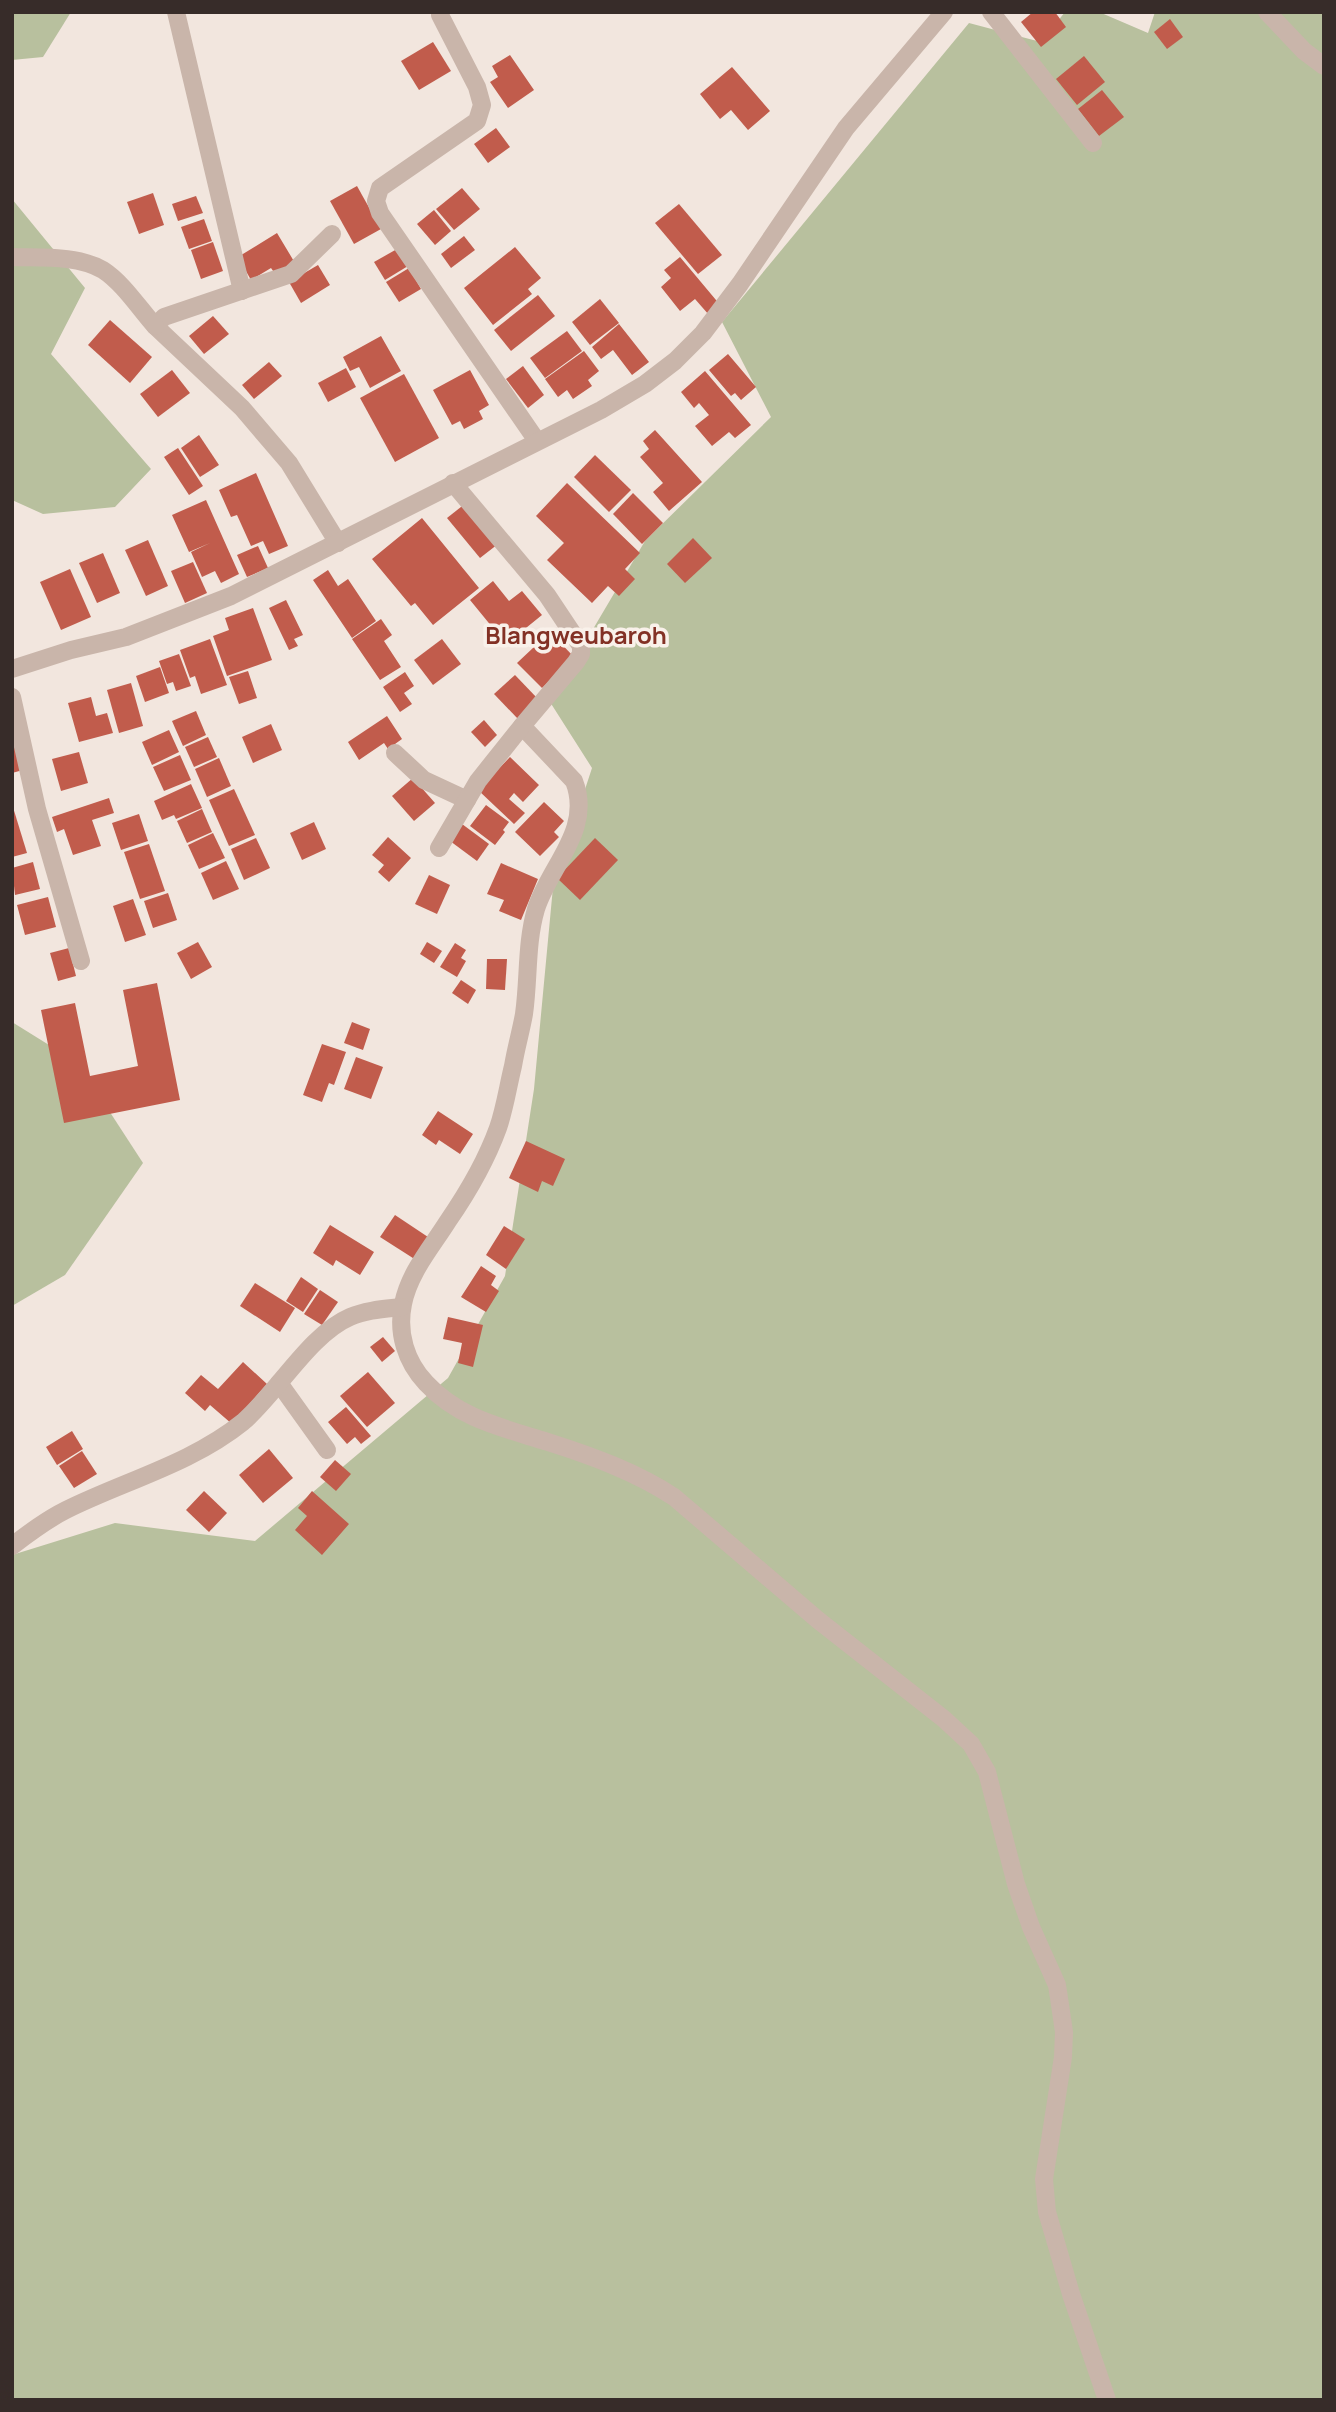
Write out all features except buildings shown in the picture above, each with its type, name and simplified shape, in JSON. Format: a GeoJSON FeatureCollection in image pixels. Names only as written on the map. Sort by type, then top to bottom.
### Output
{"type":"FeatureCollection","features":[{"type":"Feature","properties":{"kind":"street"},"geometry":{"type":"LineString","coordinates":[[176,12],[242,291]]}},
{"type":"Feature","properties":{"kind":"street"},"geometry":{"type":"LineString","coordinates":[[12,668],[126,637],[191,613],[270,578],[601,410],[645,384],[675,361],[703,333],[740,284],[846,128],[944,12]]}},
{"type":"Feature","properties":{"kind":"street"},"geometry":{"type":"LineString","coordinates":[[991,12],[1093,143]]}},
{"type":"Feature","properties":{"kind":"street"},"geometry":{"type":"LineString","coordinates":[[1267,12],[1304,51],[1324,66]]}},
{"type":"Feature","properties":{"kind":"street"},"geometry":{"type":"LineString","coordinates":[[440,15],[477,87],[482,105],[477,121],[380,188],[376,201],[380,213],[537,441]]}},
{"type":"Feature","properties":{"kind":"street"},"geometry":{"type":"LineString","coordinates":[[155,326],[164,317],[291,274],[332,234]]}},
{"type":"Feature","properties":{"kind":"street"},"geometry":{"type":"LineString","coordinates":[[12,257],[64,259],[87,263],[104,271],[155,326],[242,408],[289,463],[338,543]]}},
{"type":"Feature","properties":{"kind":"street"},"geometry":{"type":"LineString","coordinates":[[439,848],[478,780],[581,654],[581,646],[547,595],[453,483]]}},
{"type":"Feature","properties":{"kind":"street"},"geometry":{"type":"LineString","coordinates":[[12,697],[37,809],[81,961]]}},
{"type":"Feature","properties":{"kind":"street"},"geometry":{"type":"LineString","coordinates":[[522,726],[574,781],[578,791],[579,816],[572,840],[540,897],[533,920],[524,1014],[499,1126],[474,1179],[414,1274],[402,1307],[402,1338],[411,1362],[426,1384],[450,1404],[478,1420],[615,1466],[674,1497],[810,1613],[952,1725],[982,1760],[998,1804],[1016,1884],[1031,1927],[1057,1985],[1064,2045],[1044,2179],[1047,2213],[1107,2400]]}},
{"type":"Feature","properties":{"kind":"street"},"geometry":{"type":"LineString","coordinates":[[395,753],[424,779],[467,800]]}},
{"type":"Feature","properties":{"kind":"street"},"geometry":{"type":"LineString","coordinates":[[12,1546],[68,1509],[163,1468],[220,1438],[243,1421],[320,1340],[347,1318],[362,1312],[402,1307]]}},
{"type":"Feature","properties":{"kind":"street"},"geometry":{"type":"LineString","coordinates":[[279,1383],[327,1450]]}},
{"type":"Feature","properties":{"kind":"green space"},"geometry":{"type":"Polygon","coordinates":[[[12,12],[71,12],[43,57],[12,60],[12,12]]]}},
{"type":"Feature","properties":{"kind":"green space"},"geometry":{"type":"Polygon","coordinates":[[[1065,12],[1099,12],[1148,33],[1155,12],[1324,12],[1324,2400],[12,2400],[12,1555],[115,1523],[255,1541],[448,1378],[505,1276],[534,1089],[553,887],[592,768],[550,702],[645,541],[771,417],[722,322],[969,23],[1041,42],[1065,12]]]}},
{"type":"Feature","properties":{"kind":"green space"},"geometry":{"type":"Polygon","coordinates":[[[12,199],[85,288],[51,354],[151,469],[115,507],[43,514],[12,500],[12,199]]]}},
{"type":"Feature","properties":{"kind":"green space"},"geometry":{"type":"Polygon","coordinates":[[[12,1022],[78,1063],[143,1163],[65,1275],[12,1306],[12,1022]]]}},
{"type":"Feature","properties":{"kind":"district","name":"Blangweubaroh"},"geometry":{"type":"Point","coordinates":[576,634]}}]}
